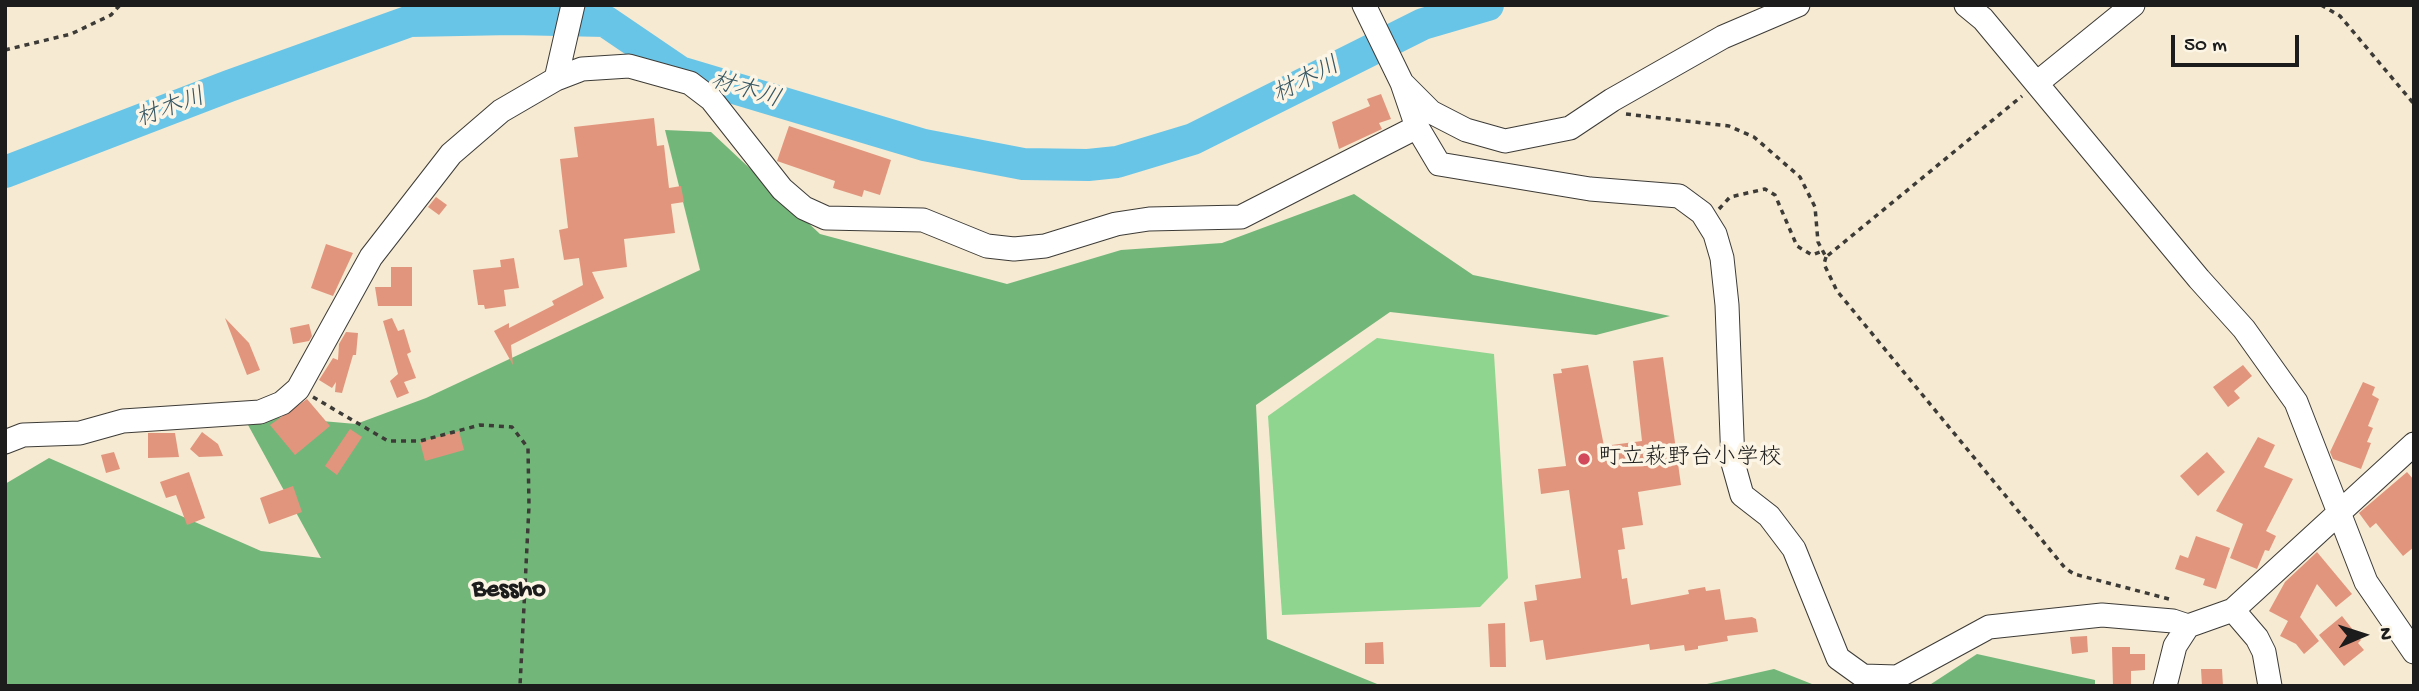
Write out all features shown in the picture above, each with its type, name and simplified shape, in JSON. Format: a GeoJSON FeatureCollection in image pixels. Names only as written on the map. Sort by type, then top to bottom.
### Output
{"type":"FeatureCollection","features":[{"type":"Feature","properties":{"kind":"street"},"geometry":{"type":"LineString","coordinates":[[556,79],[573,5]]}},
{"type":"Feature","properties":{"kind":"street"},"geometry":{"type":"LineString","coordinates":[[1364,5],[1402,83],[1417,127],[1439,164],[1590,189],[1679,196],[1702,213],[1722,258],[1727,305],[1733,463],[1742,495],[1769,516],[1794,550],[1838,658],[1863,676],[1897,677],[1989,627],[2102,615],[2173,621],[2188,626]]}},
{"type":"Feature","properties":{"kind":"street"},"geometry":{"type":"LineString","coordinates":[[1402,83],[1431,112],[1466,130],[1505,141],[1570,128],[1612,100],[1723,37],[1798,5]]}},
{"type":"Feature","properties":{"kind":"street"},"geometry":{"type":"LineString","coordinates":[[1966,5],[1983,19],[2252,339],[2296,402],[2366,582],[2414,652]]}},
{"type":"Feature","properties":{"kind":"street"},"geometry":{"type":"LineString","coordinates":[[2037,83],[2133,5]]}},
{"type":"Feature","properties":{"kind":"street"},"geometry":{"type":"LineString","coordinates":[[5,442],[23,435],[80,433],[123,421],[260,412],[282,403],[298,389],[371,257],[450,154],[501,111],[556,79],[582,69],[629,66],[690,83],[711,99],[782,188],[804,208],[826,218],[923,220],[987,246],[1014,249],[1045,246],[1116,224],[1149,219],[1241,217],[1417,127]]}},
{"type":"Feature","properties":{"kind":"street"},"geometry":{"type":"LineString","coordinates":[[2165,686],[2175,646],[2188,626],[2233,610],[2414,444]]}},
{"type":"Feature","properties":{"kind":"street"},"geometry":{"type":"LineString","coordinates":[[2233,610],[2264,652],[2270,686]]}},
{"type":"Feature","properties":{"kind":"path"},"geometry":{"type":"LineString","coordinates":[[5,50],[71,34],[111,15],[120,5]]}},
{"type":"Feature","properties":{"kind":"path"},"geometry":{"type":"LineString","coordinates":[[2321,5],[2340,16],[2414,104]]}},
{"type":"Feature","properties":{"kind":"path"},"geometry":{"type":"LineString","coordinates":[[2037,83],[1826,257],[1824,264],[1837,291],[2065,568],[2074,574],[2174,600]]}},
{"type":"Feature","properties":{"kind":"path"},"geometry":{"type":"LineString","coordinates":[[1593,115],[1608,110],[1638,117],[1729,126],[1754,137],[1800,177],[1815,207],[1818,242],[1826,257]]}},
{"type":"Feature","properties":{"kind":"path"},"geometry":{"type":"LineString","coordinates":[[1708,222],[1730,197],[1765,189],[1775,195],[1797,246],[1812,255],[1823,251]]}},
{"type":"Feature","properties":{"kind":"path"},"geometry":{"type":"LineString","coordinates":[[298,389],[388,441],[420,441],[480,425],[512,427],[528,448],[529,506],[520,686]]}},
{"type":"Feature","properties":{"kind":"green space"},"geometry":{"type":"Polygon","coordinates":[[[665,130],[711,132],[820,234],[1007,284],[1121,250],[1222,243],[1354,194],[1473,275],[1670,316],[1596,335],[1390,312],[1256,405],[1267,639],[1382,686],[5,686],[5,484],[49,458],[261,551],[321,558],[242,414],[356,424],[426,398],[700,270],[665,130]]]}},
{"type":"Feature","properties":{"kind":"green space"},"geometry":{"type":"Polygon","coordinates":[[[1377,338],[1494,354],[1508,578],[1480,607],[1282,615],[1268,416],[1377,338]]]}},
{"type":"Feature","properties":{"kind":"green space"},"geometry":{"type":"Polygon","coordinates":[[[1977,654],[2095,680],[2095,686],[1928,686],[1977,654]]]}},
{"type":"Feature","properties":{"kind":"green space"},"geometry":{"type":"Polygon","coordinates":[[[1774,669],[1817,686],[1698,686],[1774,669]]]}},
{"type":"Feature","properties":{"kind":"building"},"geometry":{"type":"Polygon","coordinates":[[[1381,94],[1391,119],[1379,123],[1382,129],[1339,149],[1332,122],[1370,106],[1367,99],[1381,94]]]}},
{"type":"Feature","properties":{"kind":"building"},"geometry":{"type":"Polygon","coordinates":[[[654,118],[657,146],[664,145],[669,188],[681,186],[684,202],[671,204],[675,233],[624,239],[627,267],[592,272],[604,298],[511,345],[513,365],[494,331],[509,323],[509,328],[554,305],[552,301],[583,285],[579,258],[564,260],[559,230],[568,228],[560,159],[578,157],[574,127],[654,118]]]}},
{"type":"Feature","properties":{"kind":"building"},"geometry":{"type":"Polygon","coordinates":[[[789,126],[891,160],[880,195],[864,190],[862,197],[833,188],[835,181],[777,161],[789,126]]]}},
{"type":"Feature","properties":{"kind":"building"},"geometry":{"type":"Polygon","coordinates":[[[436,197],[447,205],[439,215],[428,207],[436,197]]]}},
{"type":"Feature","properties":{"kind":"building"},"geometry":{"type":"Polygon","coordinates":[[[326,244],[353,253],[333,296],[311,288],[326,244]]]}},
{"type":"Feature","properties":{"kind":"building"},"geometry":{"type":"Polygon","coordinates":[[[514,258],[519,288],[504,290],[506,306],[485,309],[484,305],[478,305],[473,270],[501,267],[500,260],[514,258]]]}},
{"type":"Feature","properties":{"kind":"building"},"geometry":{"type":"Polygon","coordinates":[[[391,267],[412,267],[412,306],[378,306],[375,287],[391,287],[391,267]]]}},
{"type":"Feature","properties":{"kind":"building"},"geometry":{"type":"Polygon","coordinates":[[[225,318],[249,343],[260,370],[247,375],[225,318]]]}},
{"type":"Feature","properties":{"kind":"building"},"geometry":{"type":"Polygon","coordinates":[[[392,318],[398,331],[404,329],[411,352],[407,354],[416,378],[404,382],[409,393],[397,398],[390,381],[398,374],[383,321],[392,318]]]}},
{"type":"Feature","properties":{"kind":"building"},"geometry":{"type":"Polygon","coordinates":[[[309,324],[312,336],[309,341],[293,344],[290,328],[309,324]]]}},
{"type":"Feature","properties":{"kind":"building"},"geometry":{"type":"Polygon","coordinates":[[[346,332],[358,333],[356,355],[353,355],[342,393],[335,392],[336,382],[332,388],[319,380],[333,358],[338,360],[339,344],[346,332]]]}},
{"type":"Feature","properties":{"kind":"building"},"geometry":{"type":"Polygon","coordinates":[[[1663,357],[1681,485],[1638,492],[1643,525],[1622,528],[1625,549],[1618,550],[1622,579],[1627,578],[1631,605],[1689,594],[1688,590],[1705,587],[1706,591],[1720,589],[1725,620],[1752,617],[1756,619],[1758,632],[1727,636],[1728,641],[1685,651],[1684,645],[1650,650],[1649,644],[1546,660],[1543,640],[1530,642],[1524,602],[1537,600],[1535,585],[1581,578],[1569,490],[1541,494],[1538,469],[1566,466],[1553,374],[1562,373],[1561,369],[1588,365],[1604,446],[1642,441],[1633,361],[1663,357]]]}},
{"type":"Feature","properties":{"kind":"building"},"geometry":{"type":"Polygon","coordinates":[[[2243,365],[2252,376],[2234,391],[2240,398],[2228,407],[2213,387],[2243,365]]]}},
{"type":"Feature","properties":{"kind":"building"},"geometry":{"type":"Polygon","coordinates":[[[2363,382],[2375,387],[2372,395],[2379,399],[2368,426],[2373,428],[2367,442],[2371,443],[2361,469],[2333,459],[2330,452],[2363,382]]]}},
{"type":"Feature","properties":{"kind":"building"},"geometry":{"type":"Polygon","coordinates":[[[307,399],[330,426],[295,455],[270,425],[307,399]]]}},
{"type":"Feature","properties":{"kind":"building"},"geometry":{"type":"Polygon","coordinates":[[[350,429],[362,437],[337,475],[325,466],[350,429]]]}},
{"type":"Feature","properties":{"kind":"building"},"geometry":{"type":"Polygon","coordinates":[[[459,431],[464,450],[425,461],[420,442],[459,431]]]}},
{"type":"Feature","properties":{"kind":"building"},"geometry":{"type":"Polygon","coordinates":[[[202,432],[218,444],[223,456],[199,457],[190,449],[202,432]]]}},
{"type":"Feature","properties":{"kind":"building"},"geometry":{"type":"Polygon","coordinates":[[[148,433],[175,433],[179,457],[148,458],[148,433]]]}},
{"type":"Feature","properties":{"kind":"building"},"geometry":{"type":"Polygon","coordinates":[[[2258,437],[2275,445],[2264,467],[2293,479],[2266,531],[2276,536],[2269,551],[2265,550],[2257,569],[2230,558],[2243,524],[2216,511],[2258,437]]]}},
{"type":"Feature","properties":{"kind":"building"},"geometry":{"type":"Polygon","coordinates":[[[114,452],[120,469],[106,473],[101,455],[114,452]]]}},
{"type":"Feature","properties":{"kind":"building"},"geometry":{"type":"Polygon","coordinates":[[[2207,452],[2225,472],[2198,496],[2180,476],[2207,452]]]}},
{"type":"Feature","properties":{"kind":"building"},"geometry":{"type":"Polygon","coordinates":[[[189,472],[205,518],[187,525],[176,495],[166,498],[160,482],[189,472]]]}},
{"type":"Feature","properties":{"kind":"building"},"geometry":{"type":"Polygon","coordinates":[[[2407,472],[2414,480],[2414,547],[2403,556],[2376,523],[2370,528],[2359,513],[2407,472]]]}},
{"type":"Feature","properties":{"kind":"building"},"geometry":{"type":"Polygon","coordinates":[[[293,486],[302,512],[269,524],[260,498],[293,486]]]}},
{"type":"Feature","properties":{"kind":"building"},"geometry":{"type":"Polygon","coordinates":[[[2196,536],[2230,548],[2216,589],[2203,585],[2205,579],[2175,569],[2180,555],[2188,558],[2196,536]]]}},
{"type":"Feature","properties":{"kind":"building"},"geometry":{"type":"Polygon","coordinates":[[[2317,552],[2352,594],[2336,607],[2317,584],[2300,617],[2319,641],[2304,654],[2296,644],[2280,636],[2288,621],[2269,611],[2285,582],[2317,552]]]}},
{"type":"Feature","properties":{"kind":"building"},"geometry":{"type":"Polygon","coordinates":[[[2342,616],[2361,640],[2358,643],[2364,650],[2344,666],[2319,635],[2342,616]]]}},
{"type":"Feature","properties":{"kind":"building"},"geometry":{"type":"Polygon","coordinates":[[[1505,623],[1506,667],[1490,667],[1488,624],[1505,623]]]}},
{"type":"Feature","properties":{"kind":"building"},"geometry":{"type":"Polygon","coordinates":[[[2087,636],[2088,652],[2072,654],[2070,637],[2087,636]]]}},
{"type":"Feature","properties":{"kind":"building"},"geometry":{"type":"Polygon","coordinates":[[[1383,642],[1384,664],[1365,664],[1365,643],[1383,642]]]}},
{"type":"Feature","properties":{"kind":"building"},"geometry":{"type":"Polygon","coordinates":[[[2112,647],[2130,647],[2130,654],[2145,654],[2145,670],[2131,671],[2131,686],[2113,686],[2112,647]]]}},
{"type":"Feature","properties":{"kind":"building"},"geometry":{"type":"Polygon","coordinates":[[[2201,669],[2222,669],[2223,686],[2202,686],[2201,669]]]}},
{"type":"Feature","properties":{"kind":"waterway","name":"材木川"},"geometry":{"type":"LineString","coordinates":[[5,172],[229,86],[410,21],[512,19],[605,21],[680,72],[924,145],[1023,164],[1088,165],[1117,162],[1193,139],[1423,24],[1488,5]]}},
{"type":"Feature","properties":{"kind":"place","name":"町立萩野台小学校"},"geometry":{"type":"Point","coordinates":[1584,459]}},
{"type":"Feature","properties":{"kind":"district","name":"Bessho"},"geometry":{"type":"Point","coordinates":[509,591]}}]}
